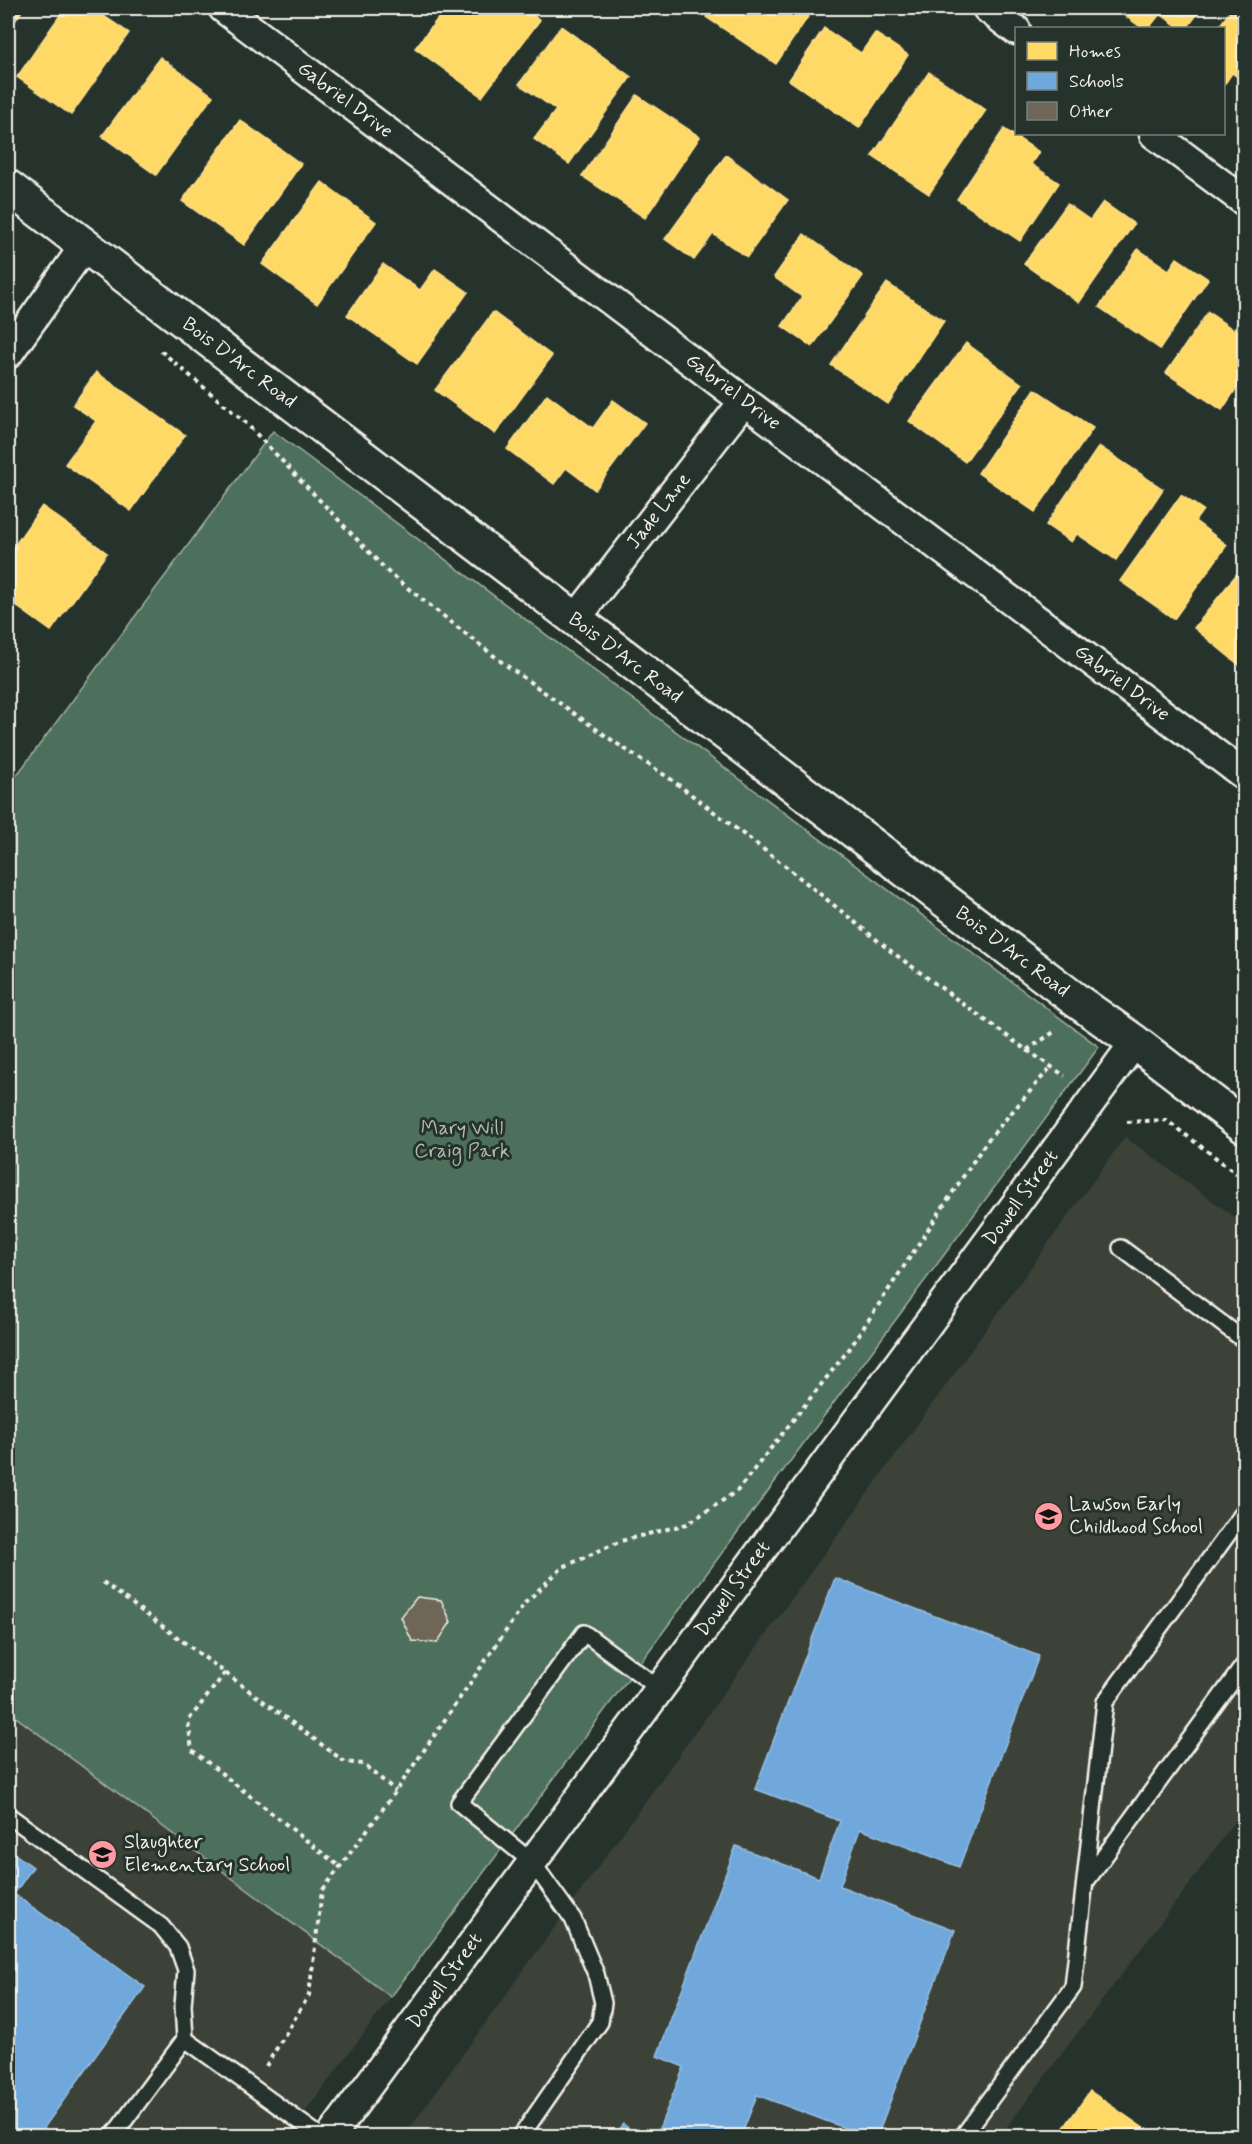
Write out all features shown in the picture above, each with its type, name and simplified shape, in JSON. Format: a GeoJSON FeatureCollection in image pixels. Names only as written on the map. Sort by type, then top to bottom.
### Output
{"type":"FeatureCollection","features":[{"type":"Feature","properties":{"kind":"street","name":"Gabriel Drive"},"geometry":{"type":"LineString","coordinates":[[223,8],[1245,775]]}},
{"type":"Feature","properties":{"kind":"street"},"geometry":{"type":"LineString","coordinates":[[987,8],[1015,29]]}},
{"type":"Feature","properties":{"kind":"street"},"geometry":{"type":"LineString","coordinates":[[1155,135],[1245,201]]}},
{"type":"Feature","properties":{"kind":"street","name":"Bois D'Arc Road"},"geometry":{"type":"LineString","coordinates":[[8,188],[1077,1001],[1245,1126]]}},
{"type":"Feature","properties":{"kind":"street"},"geometry":{"type":"LineString","coordinates":[[8,354],[85,245]]}},
{"type":"Feature","properties":{"kind":"street","name":"Jade Lane"},"geometry":{"type":"LineString","coordinates":[[575,620],[744,401]]}},
{"type":"Feature","properties":{"kind":"street","name":"Dowell Street"},"geometry":{"type":"LineString","coordinates":[[331,2136],[1135,1042]]}},
{"type":"Feature","properties":{"kind":"lane"},"geometry":{"type":"LineString","coordinates":[[1121,1248],[1245,1340]]}},
{"type":"Feature","properties":{"kind":"lane"},"geometry":{"type":"LineString","coordinates":[[963,2136],[1073,1987],[1105,1702],[1245,1512]]}},
{"type":"Feature","properties":{"kind":"lane"},"geometry":{"type":"LineString","coordinates":[[521,2136],[600,2022],[603,2003],[596,1974],[573,1919],[532,1862],[459,1803],[584,1633],[660,1689]]}},
{"type":"Feature","properties":{"kind":"lane"},"geometry":{"type":"LineString","coordinates":[[1085,1882],[1245,1665]]}},
{"type":"Feature","properties":{"kind":"lane"},"geometry":{"type":"LineString","coordinates":[[8,1815],[161,1926],[178,1947],[186,1970],[183,2005],[185,2039],[113,2136]]}},
{"type":"Feature","properties":{"kind":"lane"},"geometry":{"type":"LineString","coordinates":[[185,2039],[320,2136]]}},
{"type":"Feature","properties":{"kind":"path"},"geometry":{"type":"LineString","coordinates":[[157,347],[247,424],[390,574],[503,663],[681,787],[784,865],[892,952],[1065,1076]]}},
{"type":"Feature","properties":{"kind":"path"},"geometry":{"type":"LineString","coordinates":[[1027,1050],[1057,1030]]}},
{"type":"Feature","properties":{"kind":"path"},"geometry":{"type":"LineString","coordinates":[[253,2088],[309,1995],[322,1891],[396,1791],[525,1603],[563,1567],[621,1541],[687,1524],[737,1491],[850,1348],[986,1142],[1051,1067]]}},
{"type":"Feature","properties":{"kind":"path"},"geometry":{"type":"LineString","coordinates":[[1127,1122],[1166,1120],[1245,1179]]}},
{"type":"Feature","properties":{"kind":"path"},"geometry":{"type":"LineString","coordinates":[[103,1582],[345,1762],[363,1764],[396,1791]]}},
{"type":"Feature","properties":{"kind":"path"},"geometry":{"type":"LineString","coordinates":[[225,1673],[188,1721],[192,1750],[340,1867]]}},
{"type":"Feature","properties":{"kind":"shaded area","name":"Lawson Early Childhood School"},"geometry":{"type":"Polygon","coordinates":[[[1125,1137],[1244,1224],[1244,1808],[1188,1886],[1000,2136],[404,2136],[1125,1137]]]}},
{"type":"Feature","properties":{"kind":"shaded area","name":"Slaughter Elementary School"},"geometry":{"type":"Polygon","coordinates":[[[8,1711],[391,1997],[287,2136],[8,2136],[8,1711]]]}},
{"type":"Feature","properties":{"kind":"green space","name":"Mary Will Craig Park"},"geometry":{"type":"Polygon","coordinates":[[[273,431],[1099,1047],[391,1997],[8,1711],[8,787],[273,431]]]}},
{"type":"Feature","properties":{"kind":"building: Homes"},"geometry":{"type":"Polygon","coordinates":[[[8,8],[24,8],[8,31],[8,8]]]}},
{"type":"Feature","properties":{"kind":"building: Homes"},"geometry":{"type":"Polygon","coordinates":[[[65,8],[92,8],[129,33],[71,115],[17,77],[65,8]]]}},
{"type":"Feature","properties":{"kind":"building: Homes"},"geometry":{"type":"Polygon","coordinates":[[[446,8],[523,8],[540,20],[482,97],[415,48],[446,8]]]}},
{"type":"Feature","properties":{"kind":"building: Homes"},"geometry":{"type":"Polygon","coordinates":[[[712,8],[814,8],[776,64],[706,17],[712,8]]]}},
{"type":"Feature","properties":{"kind":"building: Homes"},"geometry":{"type":"Polygon","coordinates":[[[1119,8],[1202,8],[1188,27],[1179,27],[1160,14],[1150,27],[1141,27],[1117,10],[1119,8]]]}},
{"type":"Feature","properties":{"kind":"building: Homes"},"geometry":{"type":"Polygon","coordinates":[[[1232,8],[1244,8],[1244,82],[1232,73],[1225,84],[1225,27],[1219,27],[1232,8]]]}},
{"type":"Feature","properties":{"kind":"building: Homes"},"geometry":{"type":"Polygon","coordinates":[[[561,26],[631,77],[569,164],[534,139],[556,110],[519,84],[561,26]]]}},
{"type":"Feature","properties":{"kind":"building: Homes"},"geometry":{"type":"Polygon","coordinates":[[[824,28],[861,53],[875,33],[908,55],[859,128],[789,80],[824,28]]]}},
{"type":"Feature","properties":{"kind":"building: Homes"},"geometry":{"type":"Polygon","coordinates":[[[160,57],[213,96],[156,175],[102,136],[160,57]]]}},
{"type":"Feature","properties":{"kind":"building: Homes"},"geometry":{"type":"Polygon","coordinates":[[[929,72],[986,110],[929,194],[872,156],[929,72]]]}},
{"type":"Feature","properties":{"kind":"building: Homes"},"geometry":{"type":"Polygon","coordinates":[[[637,95],[700,137],[645,218],[582,176],[637,95]]]}},
{"type":"Feature","properties":{"kind":"building: Homes"},"geometry":{"type":"Polygon","coordinates":[[[240,120],[301,164],[244,245],[182,201],[240,120]]]}},
{"type":"Feature","properties":{"kind":"building: Homes"},"geometry":{"type":"Polygon","coordinates":[[[1004,129],[1039,152],[1031,164],[1059,183],[1020,241],[957,199],[1004,129]]]}},
{"type":"Feature","properties":{"kind":"building: Homes"},"geometry":{"type":"Polygon","coordinates":[[[726,155],[788,200],[747,257],[713,234],[694,260],[665,239],[726,155]]]}},
{"type":"Feature","properties":{"kind":"building: Homes"},"geometry":{"type":"Polygon","coordinates":[[[322,182],[376,222],[317,304],[262,264],[322,182]]]}},
{"type":"Feature","properties":{"kind":"building: Homes"},"geometry":{"type":"Polygon","coordinates":[[[1103,202],[1134,224],[1079,303],[1024,264],[1067,204],[1090,220],[1103,202]]]}},
{"type":"Feature","properties":{"kind":"building: Homes"},"geometry":{"type":"Polygon","coordinates":[[[804,234],[863,276],[812,347],[782,326],[802,297],[774,277],[804,234]]]}},
{"type":"Feature","properties":{"kind":"building: Homes"},"geometry":{"type":"Polygon","coordinates":[[[1138,249],[1169,270],[1177,258],[1208,279],[1160,349],[1099,307],[1138,249]]]}},
{"type":"Feature","properties":{"kind":"building: Homes"},"geometry":{"type":"Polygon","coordinates":[[[383,264],[420,290],[435,269],[468,292],[417,364],[347,315],[383,264]]]}},
{"type":"Feature","properties":{"kind":"building: Homes"},"geometry":{"type":"Polygon","coordinates":[[[887,283],[944,321],[888,404],[831,365],[887,283]]]}},
{"type":"Feature","properties":{"kind":"building: Homes"},"geometry":{"type":"Polygon","coordinates":[[[493,312],[552,356],[495,434],[435,390],[493,312]]]}},
{"type":"Feature","properties":{"kind":"building: Homes"},"geometry":{"type":"Polygon","coordinates":[[[1208,312],[1234,330],[1244,313],[1244,377],[1222,410],[1166,373],[1208,312]]]}},
{"type":"Feature","properties":{"kind":"building: Homes"},"geometry":{"type":"Polygon","coordinates":[[[966,343],[1022,384],[965,462],[909,421],[966,343]]]}},
{"type":"Feature","properties":{"kind":"building: Homes"},"geometry":{"type":"Polygon","coordinates":[[[96,372],[185,435],[131,511],[65,464],[96,421],[73,405],[96,372]]]}},
{"type":"Feature","properties":{"kind":"building: Homes"},"geometry":{"type":"Polygon","coordinates":[[[1035,389],[1093,428],[1035,512],[978,473],[1035,389]]]}},
{"type":"Feature","properties":{"kind":"building: Homes"},"geometry":{"type":"Polygon","coordinates":[[[547,394],[593,428],[613,400],[645,423],[595,490],[566,468],[554,484],[507,449],[547,394]]]}},
{"type":"Feature","properties":{"kind":"building: Homes"},"geometry":{"type":"Polygon","coordinates":[[[1099,446],[1163,489],[1116,560],[1077,534],[1071,542],[1046,525],[1099,446]]]}},
{"type":"Feature","properties":{"kind":"building: Homes"},"geometry":{"type":"Polygon","coordinates":[[[1181,495],[1203,510],[1195,521],[1227,545],[1174,619],[1120,581],[1181,495]]]}},
{"type":"Feature","properties":{"kind":"building: Homes"},"geometry":{"type":"Polygon","coordinates":[[[42,506],[107,553],[51,631],[8,600],[8,540],[15,545],[42,506]]]}},
{"type":"Feature","properties":{"kind":"building: Homes"},"geometry":{"type":"Polygon","coordinates":[[[1244,565],[1244,669],[1194,628],[1244,565]]]}},
{"type":"Feature","properties":{"kind":"building: Homes"},"geometry":{"type":"Polygon","coordinates":[[[1090,2091],[1155,2136],[1058,2136],[1090,2091]]]}},
{"type":"Feature","properties":{"kind":"building: Schools"},"geometry":{"type":"Polygon","coordinates":[[[835,1578],[1039,1656],[959,1867],[860,1829],[840,1886],[955,1930],[877,2136],[866,2136],[757,2095],[741,2136],[656,2136],[684,2067],[657,2056],[736,1846],[819,1878],[840,1821],[755,1789],[835,1578]]]}},
{"type":"Feature","properties":{"kind":"building: Schools"},"geometry":{"type":"Polygon","coordinates":[[[8,1849],[33,1867],[14,1894],[145,1987],[38,2136],[8,2136],[8,1849]]]}},
{"type":"Feature","properties":{"kind":"building: Schools"},"geometry":{"type":"Polygon","coordinates":[[[623,2124],[640,2136],[613,2136],[623,2124]]]}},
{"type":"Feature","properties":{"kind":"building: Other"},"geometry":{"type":"Polygon","coordinates":[[[417,1597],[441,1600],[451,1622],[437,1643],[412,1641],[401,1617],[417,1597]]]}},
{"type":"Feature","properties":{"kind":"place","name":"Lawson Early Childhood School"},"geometry":{"type":"Point","coordinates":[1048,1516]}},
{"type":"Feature","properties":{"kind":"place","name":"Slaughter Elementary School"},"geometry":{"type":"Point","coordinates":[103,1854]}}]}
